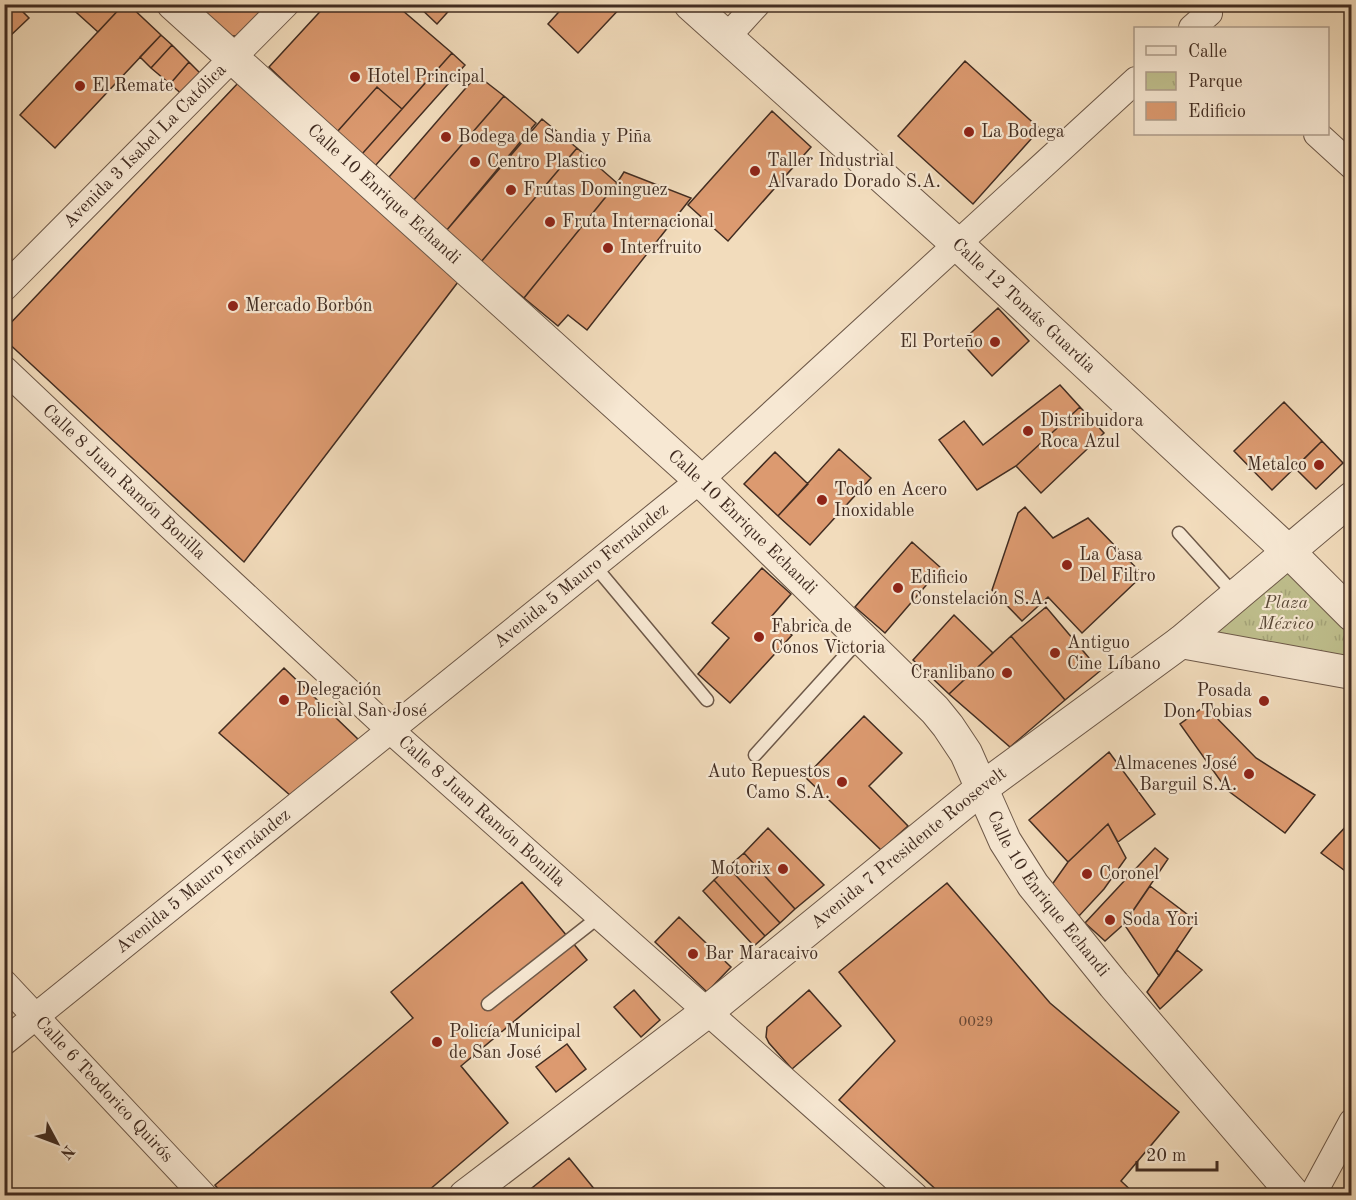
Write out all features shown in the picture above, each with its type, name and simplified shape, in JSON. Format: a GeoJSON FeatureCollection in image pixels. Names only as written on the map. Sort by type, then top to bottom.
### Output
{"type":"FeatureCollection","features":[{"type":"Feature","properties":{"kind":"street","name":"Calle 10 Enrique Echandi"},"geometry":{"type":"LineString","coordinates":[[173,4],[700,480],[935,710],[966,753],[1005,841],[1034,885],[1114,985],[1295,1196]]}},
{"type":"Feature","properties":{"kind":"street","name":"Avenida 3 Isabel La Católica"},"geometry":{"type":"LineString","coordinates":[[4,288],[286,4]]}},
{"type":"Feature","properties":{"kind":"street","name":"Calle 12 Tomás Guardia"},"geometry":{"type":"LineString","coordinates":[[690,4],[956,243],[1288,550],[1352,615]]}},
{"type":"Feature","properties":{"kind":"street"},"geometry":{"type":"LineString","coordinates":[[726,38],[757,4]]}},
{"type":"Feature","properties":{"kind":"street","name":"Avenida 5 Mauro Fernández"},"geometry":{"type":"LineString","coordinates":[[4,1042],[700,480],[1134,82]]}},
{"type":"Feature","properties":{"kind":"street"},"geometry":{"type":"LineString","coordinates":[[1318,135],[1352,166]]}},
{"type":"Feature","properties":{"kind":"street","name":"Calle 8 Juan Ramón Bonilla"},"geometry":{"type":"LineString","coordinates":[[4,369],[390,730],[915,1196]]}},
{"type":"Feature","properties":{"kind":"street","name":"Avenida 7 Presidente Roosevelt"},"geometry":{"type":"LineString","coordinates":[[465,1196],[708,1011],[982,788],[1181,642],[1352,498]]}},
{"type":"Feature","properties":{"kind":"street"},"geometry":{"type":"LineString","coordinates":[[1181,642],[1352,673]]}},
{"type":"Feature","properties":{"kind":"street","name":"Calle 6 Teodorico Quirós"},"geometry":{"type":"LineString","coordinates":[[4,983],[204,1196]]}},
{"type":"Feature","properties":{"kind":"street"},"geometry":{"type":"LineString","coordinates":[[1312,1196],[1352,1122]]}},
{"type":"Feature","properties":{"kind":"lane"},"geometry":{"type":"LineString","coordinates":[[1179,533],[1235,595]]}},
{"type":"Feature","properties":{"kind":"lane"},"geometry":{"type":"LineString","coordinates":[[594,565],[707,700]]}},
{"type":"Feature","properties":{"kind":"lane"},"geometry":{"type":"LineString","coordinates":[[755,755],[861,638]]}},
{"type":"Feature","properties":{"kind":"lane"},"geometry":{"type":"LineString","coordinates":[[488,1004],[600,916]]}},
{"type":"Feature","properties":{"kind":"green space","name":"Plaza México"},"geometry":{"type":"Polygon","coordinates":[[[1288,551],[1351,615],[1351,673],[1181,642],[1288,551]]]}},
{"type":"Feature","properties":{"kind":"building"},"geometry":{"type":"Polygon","coordinates":[[[4,4],[15,4],[29,18],[9,37],[4,33],[4,4]]]}},
{"type":"Feature","properties":{"kind":"building"},"geometry":{"type":"Polygon","coordinates":[[[67,4],[124,4],[98,32],[67,4]]]}},
{"type":"Feature","properties":{"kind":"building","name":"El Remate"},"geometry":{"type":"Polygon","coordinates":[[[124,4],[128,4],[161,35],[55,148],[20,115],[124,4]]]}},
{"type":"Feature","properties":{"kind":"building"},"geometry":{"type":"Polygon","coordinates":[[[183,4],[268,4],[239,36],[218,36],[183,4]]]}},
{"type":"Feature","properties":{"kind":"building","name":"Hotel Principal"},"geometry":{"type":"Polygon","coordinates":[[[327,4],[395,4],[452,53],[402,109],[377,87],[337,132],[269,67],[327,4]]]}},
{"type":"Feature","properties":{"kind":"building"},"geometry":{"type":"Polygon","coordinates":[[[416,4],[455,4],[437,24],[416,4]]]}},
{"type":"Feature","properties":{"kind":"building"},"geometry":{"type":"Polygon","coordinates":[[[566,4],[624,4],[578,53],[548,24],[566,4]]]}},
{"type":"Feature","properties":{"kind":"building"},"geometry":{"type":"Polygon","coordinates":[[[161,35],[172,45],[151,68],[140,57],[161,35]]]}},
{"type":"Feature","properties":{"kind":"building"},"geometry":{"type":"Polygon","coordinates":[[[172,45],[189,62],[170,84],[151,68],[172,45]]]}},
{"type":"Feature","properties":{"kind":"building"},"geometry":{"type":"Polygon","coordinates":[[[452,53],[465,65],[375,166],[362,154],[452,53]]]}},
{"type":"Feature","properties":{"kind":"building","name":"La Bodega"},"geometry":{"type":"Polygon","coordinates":[[[965,61],[1040,129],[973,204],[898,136],[965,61]]]}},
{"type":"Feature","properties":{"kind":"building"},"geometry":{"type":"Polygon","coordinates":[[[189,62],[200,73],[184,96],[170,84],[189,62]]]}},
{"type":"Feature","properties":{"kind":"building","name":"Bodega de Sandia y Piña"},"geometry":{"type":"Polygon","coordinates":[[[477,75],[504,96],[413,201],[389,177],[477,75]]]}},
{"type":"Feature","properties":{"kind":"building","name":"Mercado Borbón"},"geometry":{"type":"Polygon","coordinates":[[[239,82],[458,282],[244,562],[4,339],[4,330],[239,82]]]}},
{"type":"Feature","properties":{"kind":"building"},"geometry":{"type":"Polygon","coordinates":[[[377,87],[402,109],[362,154],[337,132],[377,87]]]}},
{"type":"Feature","properties":{"kind":"building","name":"Centro Plastico"},"geometry":{"type":"Polygon","coordinates":[[[504,96],[536,123],[446,231],[413,201],[504,96]]]}},
{"type":"Feature","properties":{"kind":"building","name":"Taller Industrial Alvarado Dorado S.A."},"geometry":{"type":"Polygon","coordinates":[[[772,111],[811,147],[728,241],[688,205],[772,111]]]}},
{"type":"Feature","properties":{"kind":"building","name":"Frutas Dominguez"},"geometry":{"type":"Polygon","coordinates":[[[542,119],[577,148],[481,262],[446,231],[542,119]]]}},
{"type":"Feature","properties":{"kind":"building","name":"Fruta Internacional"},"geometry":{"type":"Polygon","coordinates":[[[577,148],[617,183],[524,298],[481,262],[577,148]]]}},
{"type":"Feature","properties":{"kind":"building","name":"Interfruito"},"geometry":{"type":"Polygon","coordinates":[[[624,172],[691,198],[587,330],[568,315],[558,326],[524,298],[624,172]]]}},
{"type":"Feature","properties":{"kind":"building","name":"El Porteño"},"geometry":{"type":"Polygon","coordinates":[[[998,308],[1029,341],[992,376],[961,342],[998,308]]]}},
{"type":"Feature","properties":{"kind":"building","name":"Distribuidora Roca Azul"},"geometry":{"type":"Polygon","coordinates":[[[1060,385],[1080,407],[1016,466],[977,490],[939,440],[964,421],[983,445],[1060,385]]]}},
{"type":"Feature","properties":{"kind":"building"},"geometry":{"type":"Polygon","coordinates":[[[1284,402],[1322,441],[1272,490],[1234,451],[1284,402]]]}},
{"type":"Feature","properties":{"kind":"building"},"geometry":{"type":"Polygon","coordinates":[[[1080,407],[1104,433],[1041,493],[1016,466],[1080,407]]]}},
{"type":"Feature","properties":{"kind":"building","name":"Metalco"},"geometry":{"type":"Polygon","coordinates":[[[1322,441],[1343,463],[1316,489],[1295,468],[1322,441]]]}},
{"type":"Feature","properties":{"kind":"building","name":"Todo en Acero Inoxidable"},"geometry":{"type":"Polygon","coordinates":[[[839,449],[871,478],[810,545],[778,516],[839,449]]]}},
{"type":"Feature","properties":{"kind":"building"},"geometry":{"type":"Polygon","coordinates":[[[775,452],[808,484],[778,516],[744,484],[775,452]]]}},
{"type":"Feature","properties":{"kind":"building","name":"La Casa Del Filtro"},"geometry":{"type":"Polygon","coordinates":[[[1025,507],[1053,538],[1088,518],[1143,575],[1082,633],[1048,597],[1022,621],[992,590],[1018,513],[1025,507]]]}},
{"type":"Feature","properties":{"kind":"building","name":"Edificio Constelación S.A."},"geometry":{"type":"Polygon","coordinates":[[[912,542],[941,568],[885,633],[855,607],[912,542]]]}},
{"type":"Feature","properties":{"kind":"building","name":"Fabrica de Conos Victoria"},"geometry":{"type":"Polygon","coordinates":[[[762,568],[791,594],[771,617],[792,635],[730,703],[698,674],[729,638],[712,623],[762,568]]]}},
{"type":"Feature","properties":{"kind":"building","name":"Antiguo Cine Líbano"},"geometry":{"type":"Polygon","coordinates":[[[1046,607],[1100,671],[1065,700],[1011,636],[1046,607]]]}},
{"type":"Feature","properties":{"kind":"building"},"geometry":{"type":"Polygon","coordinates":[[[954,615],[993,653],[949,694],[913,660],[954,615]]]}},
{"type":"Feature","properties":{"kind":"building","name":"Cranlibano"},"geometry":{"type":"Polygon","coordinates":[[[1011,636],[1065,700],[1010,747],[949,694],[1011,636]]]}},
{"type":"Feature","properties":{"kind":"building","name":"Delegación Policial San José"},"geometry":{"type":"Polygon","coordinates":[[[284,668],[361,742],[291,796],[219,733],[284,668]]]}},
{"type":"Feature","properties":{"kind":"building","name":"Almacenes José Barguil S.A."},"geometry":{"type":"Polygon","coordinates":[[[1205,706],[1256,758],[1315,795],[1285,833],[1227,790],[1180,724],[1205,706]]]}},
{"type":"Feature","properties":{"kind":"building","name":"Auto Repuestos Camo S.A."},"geometry":{"type":"Polygon","coordinates":[[[864,716],[902,753],[869,786],[908,826],[881,850],[805,777],[864,716]]]}},
{"type":"Feature","properties":{"kind":"building"},"geometry":{"type":"Polygon","coordinates":[[[1109,752],[1155,814],[1118,842],[1108,824],[1068,862],[1029,820],[1109,752]]]}},
{"type":"Feature","properties":{"kind":"building"},"geometry":{"type":"Polygon","coordinates":[[[1352,820],[1352,876],[1321,853],[1352,820]]]}},
{"type":"Feature","properties":{"kind":"building","name":"Coronel"},"geometry":{"type":"Polygon","coordinates":[[[1108,824],[1126,858],[1104,889],[1079,916],[1051,886],[1068,862],[1108,824]]]}},
{"type":"Feature","properties":{"kind":"building","name":"Motorix"},"geometry":{"type":"Polygon","coordinates":[[[768,828],[824,885],[795,909],[744,853],[768,828]]]}},
{"type":"Feature","properties":{"kind":"building"},"geometry":{"type":"Polygon","coordinates":[[[1155,848],[1168,859],[1124,924],[1105,941],[1085,923],[1155,848]]]}},
{"type":"Feature","properties":{"kind":"building"},"geometry":{"type":"Polygon","coordinates":[[[744,853],[795,909],[780,923],[728,867],[744,853]]]}},
{"type":"Feature","properties":{"kind":"building"},"geometry":{"type":"Polygon","coordinates":[[[728,867],[780,923],[765,936],[714,880],[728,867]]]}},
{"type":"Feature","properties":{"kind":"building"},"geometry":{"type":"Polygon","coordinates":[[[714,880],[765,936],[754,946],[703,891],[714,880]]]}},
{"type":"Feature","properties":{"kind":"building","name":"Policía Municipal de San José"},"geometry":{"type":"Polygon","coordinates":[[[522,882],[587,960],[461,1066],[508,1123],[422,1196],[224,1196],[215,1185],[413,1018],[391,992],[522,882]]]}},
{"type":"Feature","properties":{"kind":"building"},"geometry":{"type":"Polygon","coordinates":[[[947,883],[1050,1003],[1179,1112],[1121,1181],[1137,1196],[943,1196],[839,1100],[895,1041],[839,972],[947,883]]]}},
{"type":"Feature","properties":{"kind":"building"},"geometry":{"type":"Polygon","coordinates":[[[1150,886],[1196,921],[1159,976],[1124,924],[1150,886]]]}},
{"type":"Feature","properties":{"kind":"building","name":"Bar Maracaivo"},"geometry":{"type":"Polygon","coordinates":[[[679,917],[731,967],[707,992],[655,942],[679,917]]]}},
{"type":"Feature","properties":{"kind":"building"},"geometry":{"type":"Polygon","coordinates":[[[1177,950],[1202,970],[1160,1009],[1147,992],[1177,950]]]}},
{"type":"Feature","properties":{"kind":"building"},"geometry":{"type":"Polygon","coordinates":[[[634,990],[660,1020],[641,1037],[614,1007],[634,990]]]}},
{"type":"Feature","properties":{"kind":"building"},"geometry":{"type":"Polygon","coordinates":[[[809,990],[841,1026],[792,1069],[769,1043],[766,1037],[767,1027],[809,990]]]}},
{"type":"Feature","properties":{"kind":"building"},"geometry":{"type":"Polygon","coordinates":[[[567,1044],[586,1069],[556,1092],[536,1067],[567,1044]]]}},
{"type":"Feature","properties":{"kind":"building"},"geometry":{"type":"Polygon","coordinates":[[[569,1158],[600,1196],[522,1196],[569,1158]]]}},
{"type":"Feature","properties":{"kind":"place","name":"Hotel Principal"},"geometry":{"type":"Point","coordinates":[355,77]}},
{"type":"Feature","properties":{"kind":"place","name":"El Remate"},"geometry":{"type":"Point","coordinates":[80,86]}},
{"type":"Feature","properties":{"kind":"place","name":"La Bodega"},"geometry":{"type":"Point","coordinates":[969,132]}},
{"type":"Feature","properties":{"kind":"place","name":"Bodega de Sandia y Piña"},"geometry":{"type":"Point","coordinates":[446,137]}},
{"type":"Feature","properties":{"kind":"place","name":"Centro Plastico"},"geometry":{"type":"Point","coordinates":[475,162]}},
{"type":"Feature","properties":{"kind":"place","name":"Taller Industrial Alvarado Dorado S.A."},"geometry":{"type":"Point","coordinates":[755,171]}},
{"type":"Feature","properties":{"kind":"place","name":"Frutas Dominguez"},"geometry":{"type":"Point","coordinates":[511,190]}},
{"type":"Feature","properties":{"kind":"place","name":"Fruta Internacional"},"geometry":{"type":"Point","coordinates":[550,222]}},
{"type":"Feature","properties":{"kind":"place","name":"Interfruito"},"geometry":{"type":"Point","coordinates":[608,248]}},
{"type":"Feature","properties":{"kind":"place","name":"Mercado Borbón"},"geometry":{"type":"Point","coordinates":[233,306]}},
{"type":"Feature","properties":{"kind":"place","name":"El Porteño"},"geometry":{"type":"Point","coordinates":[995,342]}},
{"type":"Feature","properties":{"kind":"place","name":"Distribuidora Roca Azul"},"geometry":{"type":"Point","coordinates":[1028,431]}},
{"type":"Feature","properties":{"kind":"place","name":"Metalco"},"geometry":{"type":"Point","coordinates":[1319,465]}},
{"type":"Feature","properties":{"kind":"place","name":"Todo en Acero Inoxidable"},"geometry":{"type":"Point","coordinates":[822,500]}},
{"type":"Feature","properties":{"kind":"place","name":"La Casa Del Filtro"},"geometry":{"type":"Point","coordinates":[1067,565]}},
{"type":"Feature","properties":{"kind":"place","name":"Edificio Constelación S.A."},"geometry":{"type":"Point","coordinates":[898,588]}},
{"type":"Feature","properties":{"kind":"place","name":"Fabrica de Conos Victoria"},"geometry":{"type":"Point","coordinates":[759,637]}},
{"type":"Feature","properties":{"kind":"place","name":"Antiguo Cine Líbano"},"geometry":{"type":"Point","coordinates":[1055,653]}},
{"type":"Feature","properties":{"kind":"place","name":"Cranlibano"},"geometry":{"type":"Point","coordinates":[1007,673]}},
{"type":"Feature","properties":{"kind":"place","name":"Delegación Policial San José"},"geometry":{"type":"Point","coordinates":[284,700]}},
{"type":"Feature","properties":{"kind":"place","name":"Posada Don Tobias"},"geometry":{"type":"Point","coordinates":[1264,701]}},
{"type":"Feature","properties":{"kind":"place","name":"Almacenes José Barguil S.A."},"geometry":{"type":"Point","coordinates":[1249,774]}},
{"type":"Feature","properties":{"kind":"place","name":"Auto Repuestos Camo S.A."},"geometry":{"type":"Point","coordinates":[842,782]}},
{"type":"Feature","properties":{"kind":"place","name":"Motorix"},"geometry":{"type":"Point","coordinates":[783,869]}},
{"type":"Feature","properties":{"kind":"place","name":"Coronel"},"geometry":{"type":"Point","coordinates":[1087,874]}},
{"type":"Feature","properties":{"kind":"place","name":"Soda Yori"},"geometry":{"type":"Point","coordinates":[1110,920]}},
{"type":"Feature","properties":{"kind":"place","name":"Bar Maracaivo"},"geometry":{"type":"Point","coordinates":[693,954]}},
{"type":"Feature","properties":{"kind":"place","name":"Policía Municipal de San José"},"geometry":{"type":"Point","coordinates":[437,1042]}}]}
